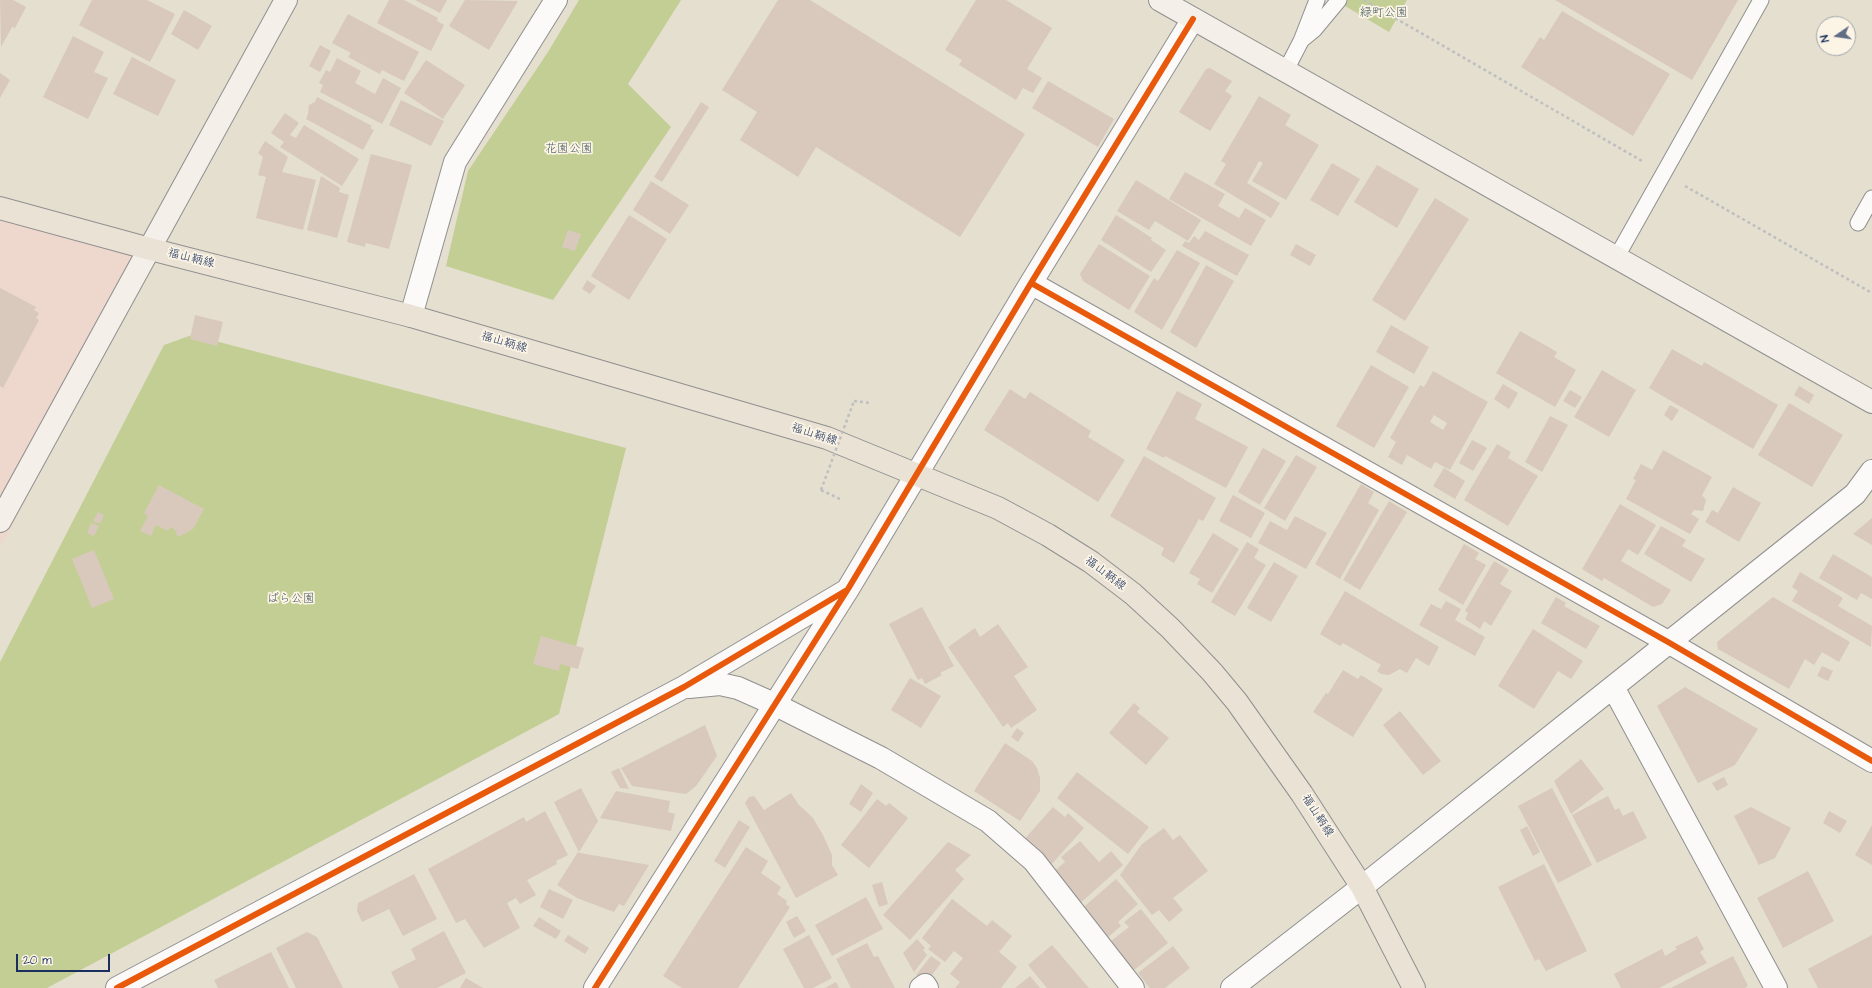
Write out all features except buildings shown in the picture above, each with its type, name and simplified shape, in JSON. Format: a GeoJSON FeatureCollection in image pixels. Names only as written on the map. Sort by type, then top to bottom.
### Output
{"type":"FeatureCollection","features":[{"type":"Feature","properties":{"kind":"main road","name":"福山鞆線"},"geometry":{"type":"LineString","coordinates":[[0,208],[150,249],[411,316],[827,438],[916,476],[998,508],[1048,535],[1092,562],[1138,599],[1212,672],[1237,702],[1302,794],[1362,887],[1414,988]]}},
{"type":"Feature","properties":{"kind":"street"},"geometry":{"type":"LineString","coordinates":[[0,521],[286,0]]}},
{"type":"Feature","properties":{"kind":"street"},"geometry":{"type":"LineString","coordinates":[[411,316],[455,162],[556,0]]}},
{"type":"Feature","properties":{"kind":"street"},"geometry":{"type":"LineString","coordinates":[[1160,0],[1872,402]]}},
{"type":"Feature","properties":{"kind":"street"},"geometry":{"type":"LineString","coordinates":[[595,988],[848,589],[1031,283],[1193,19]]}},
{"type":"Feature","properties":{"kind":"street"},"geometry":{"type":"LineString","coordinates":[[1031,283],[1668,642],[1872,761]]}},
{"type":"Feature","properties":{"kind":"street"},"geometry":{"type":"LineString","coordinates":[[1232,988],[1362,887],[1855,494],[1872,471]]}},
{"type":"Feature","properties":{"kind":"street"},"geometry":{"type":"LineString","coordinates":[[117,988],[684,687],[848,589]]}},
{"type":"Feature","properties":{"kind":"street"},"geometry":{"type":"LineString","coordinates":[[684,687],[720,684],[738,688],[774,704],[881,758],[988,821],[1034,861],[1133,988]]}},
{"type":"Feature","properties":{"kind":"street"},"geometry":{"type":"LineString","coordinates":[[1614,687],[1776,988]]}},
{"type":"Feature","properties":{"kind":"street"},"geometry":{"type":"LineString","coordinates":[[921,988],[925,985],[927,988]]}},
{"type":"Feature","properties":{"kind":"lane"},"geometry":{"type":"LineString","coordinates":[[1286,70],[1301,41],[1317,0]]}},
{"type":"Feature","properties":{"kind":"lane"},"geometry":{"type":"LineString","coordinates":[[1301,41],[1314,30],[1339,0]]}},
{"type":"Feature","properties":{"kind":"lane"},"geometry":{"type":"LineString","coordinates":[[1616,258],[1762,0]]}},
{"type":"Feature","properties":{"kind":"lane"},"geometry":{"type":"LineString","coordinates":[[1858,223],[1872,198]]}},
{"type":"Feature","properties":{"kind":"path"},"geometry":{"type":"LineString","coordinates":[[1364,0],[1872,293]]}},
{"type":"Feature","properties":{"kind":"path"},"geometry":{"type":"LineString","coordinates":[[842,500],[821,490],[854,401],[871,403]]}},
{"type":"Feature","properties":{"kind":"shaded area"},"geometry":{"type":"Polygon","coordinates":[[[0,214],[155,256],[0,548],[0,214]]]}},
{"type":"Feature","properties":{"kind":"green space","name":"花園公園"},"geometry":{"type":"Polygon","coordinates":[[[579,0],[681,0],[628,84],[671,127],[553,300],[446,266],[468,171],[548,52],[579,0]]]}},
{"type":"Feature","properties":{"kind":"green space","name":"緑町公園"},"geometry":{"type":"Polygon","coordinates":[[[1335,0],[1407,0],[1389,32],[1335,0]]]}},
{"type":"Feature","properties":{"kind":"green space","name":"ばら公園"},"geometry":{"type":"Polygon","coordinates":[[[192,335],[626,448],[559,714],[47,988],[0,988],[0,662],[164,345],[192,335]]]}},
{"type":"Feature","properties":{"kind":"cycle path"},"geometry":{"type":"LineString","coordinates":[[595,988],[848,589],[1031,283],[1193,19]]}},
{"type":"Feature","properties":{"kind":"cycle path"},"geometry":{"type":"LineString","coordinates":[[1031,283],[1668,642],[1872,761]]}},
{"type":"Feature","properties":{"kind":"cycle path"},"geometry":{"type":"LineString","coordinates":[[117,988],[684,687],[847,590]]}}]}
